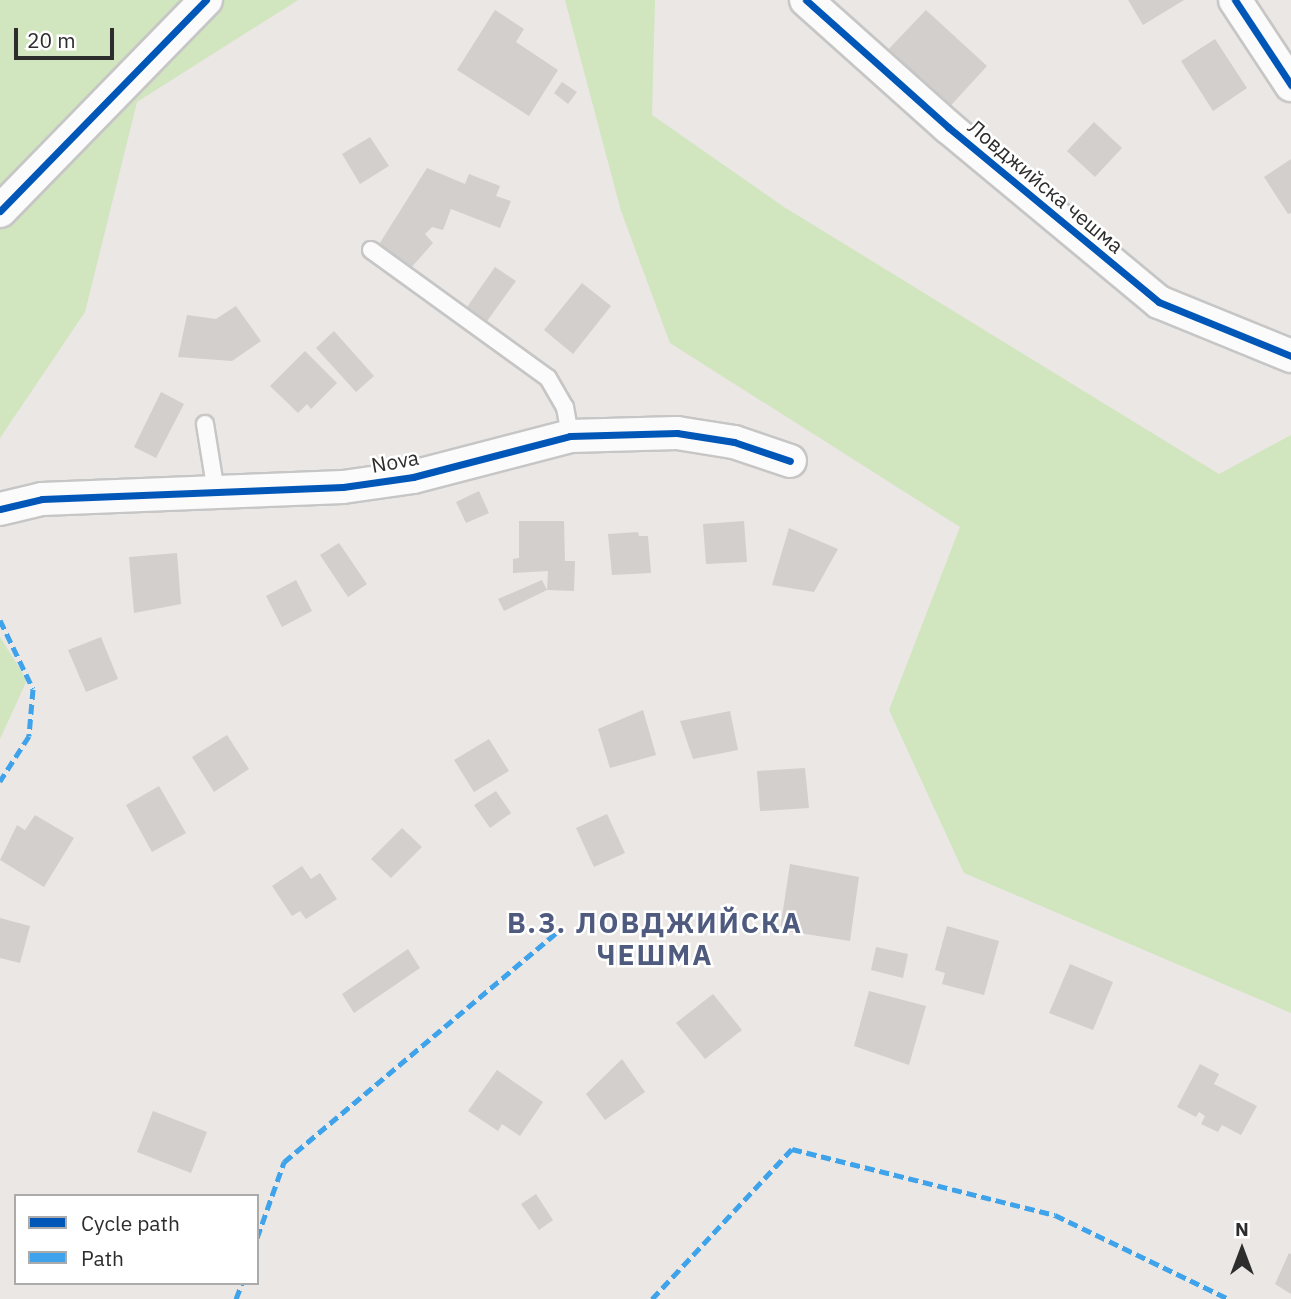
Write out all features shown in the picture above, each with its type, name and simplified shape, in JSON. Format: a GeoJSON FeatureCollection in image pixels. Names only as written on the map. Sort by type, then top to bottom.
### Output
{"type":"FeatureCollection","features":[{"type":"Feature","properties":{"kind":"street"},"geometry":{"type":"LineString","coordinates":[[0,211],[206,0]]}},
{"type":"Feature","properties":{"kind":"street","name":"Ловджийска чешма"},"geometry":{"type":"LineString","coordinates":[[806,0],[948,127],[1159,302],[1291,356]]}},
{"type":"Feature","properties":{"kind":"street"},"geometry":{"type":"LineString","coordinates":[[1235,0],[1291,85]]}},
{"type":"Feature","properties":{"kind":"street","name":"Nova"},"geometry":{"type":"LineString","coordinates":[[0,509],[42,499],[343,487],[413,477],[570,436],[677,433],[734,442],[790,461]]}},
{"type":"Feature","properties":{"kind":"lane"},"geometry":{"type":"LineString","coordinates":[[371,250],[548,378],[565,407],[570,436]]}},
{"type":"Feature","properties":{"kind":"lane"},"geometry":{"type":"LineString","coordinates":[[205,424],[216,492]]}},
{"type":"Feature","properties":{"kind":"green space"},"geometry":{"type":"Polygon","coordinates":[[[0,0],[298,0],[137,102],[85,312],[0,438],[0,0]]]}},
{"type":"Feature","properties":{"kind":"green space"},"geometry":{"type":"Polygon","coordinates":[[[565,0],[655,0],[652,115],[784,207],[1219,474],[1291,435],[1291,1013],[964,873],[889,710],[960,527],[670,343],[621,211],[565,0]]]}},
{"type":"Feature","properties":{"kind":"green space"},"geometry":{"type":"Polygon","coordinates":[[[0,637],[27,680],[0,739],[0,637]]]}},
{"type":"Feature","properties":{"kind":"building"},"geometry":{"type":"Polygon","coordinates":[[[1128,0],[1184,0],[1143,25],[1128,0]]]}},
{"type":"Feature","properties":{"kind":"building"},"geometry":{"type":"Polygon","coordinates":[[[495,10],[524,29],[516,42],[558,70],[529,116],[457,70],[495,10]]]}},
{"type":"Feature","properties":{"kind":"building"},"geometry":{"type":"Polygon","coordinates":[[[926,10],[987,66],[944,113],[882,56],[926,10]]]}},
{"type":"Feature","properties":{"kind":"building"},"geometry":{"type":"Polygon","coordinates":[[[1215,39],[1247,88],[1213,111],[1181,61],[1215,39]]]}},
{"type":"Feature","properties":{"kind":"building"},"geometry":{"type":"Polygon","coordinates":[[[562,82],[577,92],[568,104],[554,93],[562,82]]]}},
{"type":"Feature","properties":{"kind":"building"},"geometry":{"type":"Polygon","coordinates":[[[1094,122],[1122,148],[1095,177],[1067,151],[1094,122]]]}},
{"type":"Feature","properties":{"kind":"building"},"geometry":{"type":"Polygon","coordinates":[[[370,137],[389,166],[360,184],[342,154],[370,137]]]}},
{"type":"Feature","properties":{"kind":"building"},"geometry":{"type":"Polygon","coordinates":[[[1291,159],[1291,213],[1288,214],[1264,177],[1291,159]]]}},
{"type":"Feature","properties":{"kind":"building"},"geometry":{"type":"Polygon","coordinates":[[[427,168],[465,184],[469,174],[500,186],[496,196],[511,201],[500,228],[451,209],[443,230],[432,227],[425,234],[433,243],[409,270],[378,246],[427,168]]]}},
{"type":"Feature","properties":{"kind":"building"},"geometry":{"type":"Polygon","coordinates":[[[495,267],[516,281],[485,324],[465,310],[495,267]]]}},
{"type":"Feature","properties":{"kind":"building"},"geometry":{"type":"Polygon","coordinates":[[[582,283],[611,306],[573,354],[544,330],[582,283]]]}},
{"type":"Feature","properties":{"kind":"building"},"geometry":{"type":"Polygon","coordinates":[[[236,306],[261,341],[232,361],[178,357],[187,315],[216,319],[236,306]]]}},
{"type":"Feature","properties":{"kind":"building"},"geometry":{"type":"Polygon","coordinates":[[[334,331],[374,376],[356,392],[316,348],[334,331]]]}},
{"type":"Feature","properties":{"kind":"building"},"geometry":{"type":"Polygon","coordinates":[[[305,351],[337,383],[311,409],[307,404],[298,413],[270,386],[305,351]]]}},
{"type":"Feature","properties":{"kind":"building"},"geometry":{"type":"Polygon","coordinates":[[[161,392],[184,404],[156,458],[134,447],[161,392]]]}},
{"type":"Feature","properties":{"kind":"building"},"geometry":{"type":"Polygon","coordinates":[[[479,491],[489,513],[466,523],[456,502],[479,491]]]}},
{"type":"Feature","properties":{"kind":"building"},"geometry":{"type":"Polygon","coordinates":[[[519,521],[564,521],[565,561],[575,561],[574,591],[547,590],[548,571],[513,573],[513,559],[519,558],[519,521]]]}},
{"type":"Feature","properties":{"kind":"building"},"geometry":{"type":"Polygon","coordinates":[[[744,521],[747,562],[706,564],[703,524],[744,521]]]}},
{"type":"Feature","properties":{"kind":"building"},"geometry":{"type":"Polygon","coordinates":[[[789,528],[838,549],[814,592],[772,585],[789,528]]]}},
{"type":"Feature","properties":{"kind":"building"},"geometry":{"type":"Polygon","coordinates":[[[638,532],[639,536],[648,536],[651,573],[612,575],[608,534],[638,532]]]}},
{"type":"Feature","properties":{"kind":"building"},"geometry":{"type":"Polygon","coordinates":[[[339,543],[367,584],[348,597],[320,555],[339,543]]]}},
{"type":"Feature","properties":{"kind":"building"},"geometry":{"type":"Polygon","coordinates":[[[177,553],[181,604],[134,613],[129,557],[177,553]]]}},
{"type":"Feature","properties":{"kind":"building"},"geometry":{"type":"Polygon","coordinates":[[[296,580],[312,611],[282,627],[266,596],[296,580]]]}},
{"type":"Feature","properties":{"kind":"building"},"geometry":{"type":"Polygon","coordinates":[[[542,580],[547,590],[504,611],[498,599],[542,580]]]}},
{"type":"Feature","properties":{"kind":"building"},"geometry":{"type":"Polygon","coordinates":[[[101,637],[118,679],[86,692],[68,650],[101,637]]]}},
{"type":"Feature","properties":{"kind":"building"},"geometry":{"type":"Polygon","coordinates":[[[643,710],[656,755],[610,768],[598,729],[643,710]]]}},
{"type":"Feature","properties":{"kind":"building"},"geometry":{"type":"Polygon","coordinates":[[[730,711],[738,750],[693,759],[680,721],[730,711]]]}},
{"type":"Feature","properties":{"kind":"building"},"geometry":{"type":"Polygon","coordinates":[[[227,735],[249,769],[214,792],[192,757],[227,735]]]}},
{"type":"Feature","properties":{"kind":"building"},"geometry":{"type":"Polygon","coordinates":[[[489,739],[509,771],[474,792],[454,760],[489,739]]]}},
{"type":"Feature","properties":{"kind":"building"},"geometry":{"type":"Polygon","coordinates":[[[805,768],[809,808],[760,811],[757,771],[805,768]]]}},
{"type":"Feature","properties":{"kind":"building"},"geometry":{"type":"Polygon","coordinates":[[[159,786],[186,833],[152,852],[126,805],[159,786]]]}},
{"type":"Feature","properties":{"kind":"building"},"geometry":{"type":"Polygon","coordinates":[[[496,791],[511,813],[490,828],[474,805],[496,791]]]}},
{"type":"Feature","properties":{"kind":"building"},"geometry":{"type":"Polygon","coordinates":[[[607,814],[625,853],[594,867],[576,828],[607,814]]]}},
{"type":"Feature","properties":{"kind":"building"},"geometry":{"type":"Polygon","coordinates":[[[35,815],[74,838],[44,887],[0,860],[17,825],[25,830],[35,815]]]}},
{"type":"Feature","properties":{"kind":"building"},"geometry":{"type":"Polygon","coordinates":[[[402,828],[422,847],[391,878],[371,859],[402,828]]]}},
{"type":"Feature","properties":{"kind":"building"},"geometry":{"type":"Polygon","coordinates":[[[790,864],[859,877],[850,941],[780,930],[790,864]]]}},
{"type":"Feature","properties":{"kind":"building"},"geometry":{"type":"Polygon","coordinates":[[[302,866],[311,879],[320,873],[337,899],[306,919],[300,911],[292,916],[272,886],[302,866]]]}},
{"type":"Feature","properties":{"kind":"building"},"geometry":{"type":"Polygon","coordinates":[[[0,918],[30,926],[20,963],[0,958],[0,918]]]}},
{"type":"Feature","properties":{"kind":"building"},"geometry":{"type":"Polygon","coordinates":[[[947,926],[999,941],[984,995],[942,984],[945,973],[935,970],[947,926]]]}},
{"type":"Feature","properties":{"kind":"building"},"geometry":{"type":"Polygon","coordinates":[[[876,947],[908,954],[903,978],[871,970],[876,947]]]}},
{"type":"Feature","properties":{"kind":"building"},"geometry":{"type":"Polygon","coordinates":[[[408,949],[420,968],[354,1013],[342,994],[408,949]]]}},
{"type":"Feature","properties":{"kind":"building"},"geometry":{"type":"Polygon","coordinates":[[[1070,964],[1113,982],[1093,1030],[1049,1013],[1070,964]]]}},
{"type":"Feature","properties":{"kind":"building"},"geometry":{"type":"Polygon","coordinates":[[[869,991],[926,1006],[909,1065],[854,1046],[869,991]]]}},
{"type":"Feature","properties":{"kind":"building"},"geometry":{"type":"Polygon","coordinates":[[[713,994],[742,1030],[705,1059],[676,1023],[713,994]]]}},
{"type":"Feature","properties":{"kind":"building"},"geometry":{"type":"Polygon","coordinates":[[[622,1059],[645,1092],[605,1120],[586,1094],[622,1059]]]}},
{"type":"Feature","properties":{"kind":"building"},"geometry":{"type":"Polygon","coordinates":[[[1200,1064],[1219,1074],[1214,1084],[1257,1106],[1241,1135],[1222,1125],[1218,1132],[1201,1124],[1205,1116],[1199,1112],[1196,1117],[1177,1107],[1200,1064]]]}},
{"type":"Feature","properties":{"kind":"building"},"geometry":{"type":"Polygon","coordinates":[[[497,1070],[543,1102],[520,1136],[502,1124],[498,1131],[468,1111],[497,1070]]]}},
{"type":"Feature","properties":{"kind":"building"},"geometry":{"type":"Polygon","coordinates":[[[153,1111],[207,1132],[191,1173],[137,1152],[153,1111]]]}},
{"type":"Feature","properties":{"kind":"building"},"geometry":{"type":"Polygon","coordinates":[[[536,1194],[553,1220],[539,1230],[521,1204],[536,1194]]]}},
{"type":"Feature","properties":{"kind":"building"},"geometry":{"type":"Polygon","coordinates":[[[1289,1253],[1291,1254],[1291,1294],[1275,1284],[1289,1253]]]}},
{"type":"Feature","properties":{"kind":"marked path"},"geometry":{"type":"LineString","coordinates":[[0,620],[33,689],[29,736],[0,781]]}},
{"type":"Feature","properties":{"kind":"marked path"},"geometry":{"type":"LineString","coordinates":[[259,1232],[284,1162],[557,932]]}},
{"type":"Feature","properties":{"kind":"marked path"},"geometry":{"type":"LineString","coordinates":[[652,1299],[792,1149],[1055,1215],[1229,1299]]}},
{"type":"Feature","properties":{"kind":"marked path"},"geometry":{"type":"LineString","coordinates":[[236,1299],[241,1285]]}},
{"type":"Feature","properties":{"kind":"cycle path"},"geometry":{"type":"LineString","coordinates":[[0,211],[206,0]]}},
{"type":"Feature","properties":{"kind":"cycle path"},"geometry":{"type":"LineString","coordinates":[[806,0],[948,127],[1159,302],[1291,356]]}},
{"type":"Feature","properties":{"kind":"cycle path"},"geometry":{"type":"LineString","coordinates":[[1235,0],[1291,85]]}},
{"type":"Feature","properties":{"kind":"cycle path"},"geometry":{"type":"LineString","coordinates":[[0,509],[42,499],[343,487],[413,477],[570,436],[677,433],[734,442],[790,461]]}},
{"type":"Feature","properties":{"kind":"district","name":"В.З. ЛОВДЖИЙСКА ЧЕШМА"},"geometry":{"type":"Point","coordinates":[655,939]}}]}
